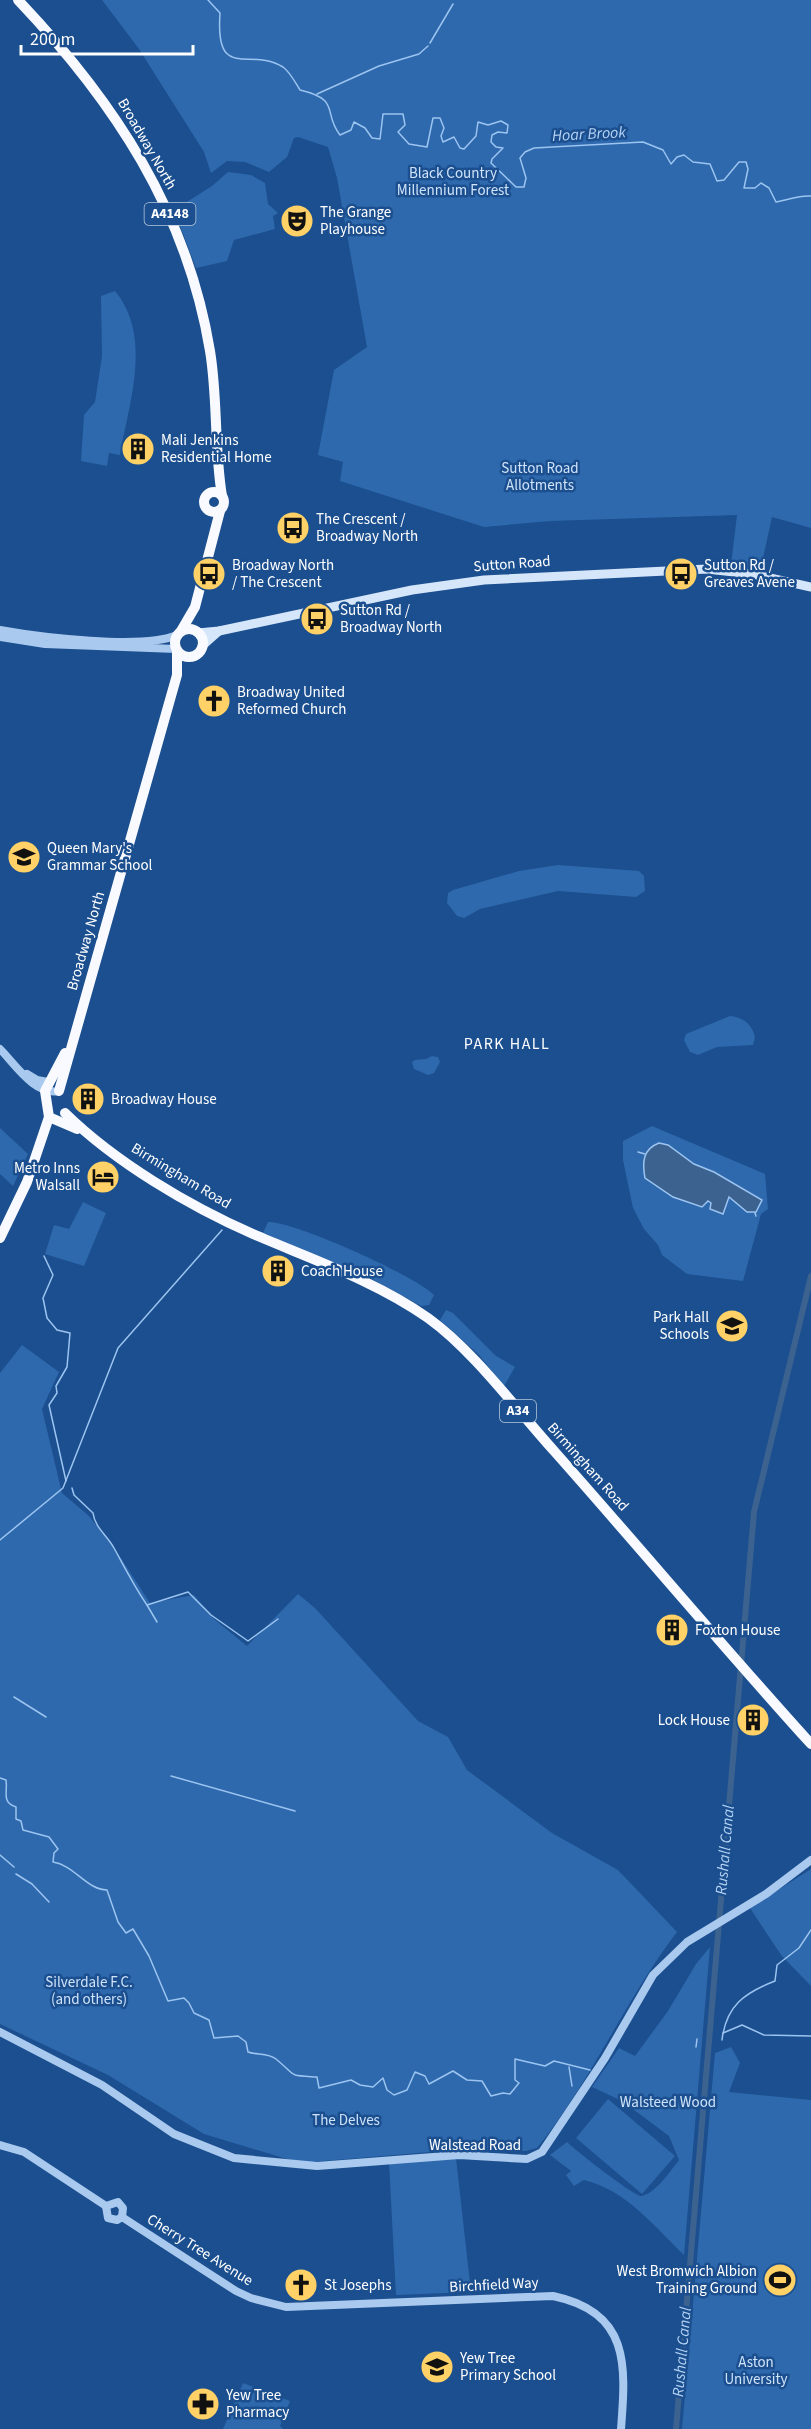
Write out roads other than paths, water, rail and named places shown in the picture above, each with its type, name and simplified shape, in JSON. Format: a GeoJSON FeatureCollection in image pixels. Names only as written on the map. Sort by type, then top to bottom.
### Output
{"type":"FeatureCollection","features":[{"type":"Feature","properties":{"kind":"highway","name":"Broadway North"},"geometry":{"type":"LineString","coordinates":[[18,0],[89,80],[120,123],[153,181],[182,242],[204,314],[217,395],[218,471],[222,496]]}},
{"type":"Feature","properties":{"kind":"highway","name":"Broadway North"},"geometry":{"type":"LineString","coordinates":[[207,495],[218,471]]}},
{"type":"Feature","properties":{"kind":"highway"},"geometry":{"type":"LineString","coordinates":[[195,607],[179,633],[177,650],[182,655],[195,655],[202,646],[197,632],[195,607],[213,529],[214,511],[224,502],[222,496],[215,492],[207,495],[204,504],[214,511]]}},
{"type":"Feature","properties":{"kind":"highway"},"geometry":{"type":"LineString","coordinates":[[179,633],[189,629],[197,632]]}},
{"type":"Feature","properties":{"kind":"highway","name":"Broadway North"},"geometry":{"type":"LineString","coordinates":[[59,1091],[177,675],[177,650]]}},
{"type":"Feature","properties":{"kind":"highway","name":"Broadway North"},"geometry":{"type":"LineString","coordinates":[[177,675],[195,655]]}},
{"type":"Feature","properties":{"kind":"highway","name":"Broadway North"},"geometry":{"type":"LineString","coordinates":[[47,1086],[72,1041]]}},
{"type":"Feature","properties":{"kind":"highway"},"geometry":{"type":"LineString","coordinates":[[0,1238],[38,1150],[57,1116],[59,1091],[47,1086]]}},
{"type":"Feature","properties":{"kind":"highway"},"geometry":{"type":"LineString","coordinates":[[47,1086],[57,1116]]}},
{"type":"Feature","properties":{"kind":"highway","name":"Birmingham Road"},"geometry":{"type":"LineString","coordinates":[[57,1116],[178,1195],[221,1219],[369,1285],[411,1307],[439,1327],[499,1388],[811,1744]]}},
{"type":"Feature","properties":{"kind":"main road","name":"Sutton Road"},"geometry":{"type":"LineString","coordinates":[[197,632],[219,631],[412,590],[506,579],[707,569],[742,573],[811,587]]}},
{"type":"Feature","properties":{"kind":"main road","name":"Sutton Road"},"geometry":{"type":"LineString","coordinates":[[202,646],[219,631]]}},
{"type":"Feature","properties":{"kind":"street"},"geometry":{"type":"LineString","coordinates":[[0,630],[96,640],[158,640],[179,633]]}},
{"type":"Feature","properties":{"kind":"street"},"geometry":{"type":"LineString","coordinates":[[0,637],[45,644],[177,650]]}},
{"type":"Feature","properties":{"kind":"street"},"geometry":{"type":"LineString","coordinates":[[0,1049],[22,1070],[47,1086]]}},
{"type":"Feature","properties":{"kind":"street","name":"Walstead Road"},"geometry":{"type":"LineString","coordinates":[[0,2032],[102,2085],[174,2134],[234,2158],[317,2166],[459,2155],[527,2159],[542,2152],[604,2058],[653,1975],[687,1942],[766,1894],[811,1860]]}},
{"type":"Feature","properties":{"kind":"street","name":"Cherry Tree Avenue"},"geometry":{"type":"LineString","coordinates":[[0,2145],[24,2152],[106,2206],[108,2218],[117,2220],[122,2217],[236,2291],[266,2303]]}},
{"type":"Feature","properties":{"kind":"street","name":"Birchfield Way"},"geometry":{"type":"LineString","coordinates":[[266,2303],[286,2307],[553,2296],[569,2300],[583,2306],[605,2323],[619,2347],[625,2378],[621,2429]]}},
{"type":"Feature","properties":{"kind":"waterway","name":"Hoar Brook"},"geometry":{"type":"LineString","coordinates":[[208,0],[220,13],[220,35],[223,48],[229,55],[271,62],[283,67],[300,90],[313,94],[326,103],[340,135],[351,130],[354,122],[365,128],[372,138],[380,139],[383,114],[403,114],[405,125],[398,132],[409,144],[427,147],[433,118],[440,118],[444,128],[441,136],[443,142],[454,137],[460,148],[464,149],[476,136],[478,122],[488,125],[501,121],[508,125],[507,133],[498,132],[492,135],[491,142],[496,147],[503,148],[491,163],[516,187],[524,187],[526,178],[520,158],[525,152],[534,148],[643,142],[663,150],[671,164],[677,157],[684,155],[693,162],[710,164],[717,181],[724,180],[739,162],[746,162],[748,169],[744,188],[755,188],[761,183],[769,188],[776,202],[811,196]]}},
{"type":"Feature","properties":{"kind":"waterway"},"geometry":{"type":"LineString","coordinates":[[430,43],[453,4]]}},
{"type":"Feature","properties":{"kind":"waterway"},"geometry":{"type":"LineString","coordinates":[[317,94],[379,66],[419,54],[428,46]]}},
{"type":"Feature","properties":{"kind":"waterway"},"geometry":{"type":"LineString","coordinates":[[638,1152],[645,1154]]}},
{"type":"Feature","properties":{"kind":"waterway"},"geometry":{"type":"LineString","coordinates":[[0,1540],[63,1488],[118,1348],[222,1230]]}},
{"type":"Feature","properties":{"kind":"waterway"},"geometry":{"type":"LineString","coordinates":[[44,1256],[53,1275],[43,1298],[47,1318],[57,1330],[70,1333],[67,1367],[56,1386],[57,1393],[49,1405],[66,1481]]}},
{"type":"Feature","properties":{"kind":"waterway","name":"Rushall Canal"},"geometry":{"type":"LineString","coordinates":[[676,2429],[754,1512],[811,1276]]}},
{"type":"Feature","properties":{"kind":"waterway"},"geometry":{"type":"LineString","coordinates":[[72,1488],[74,1495],[93,1513],[96,1523],[111,1543],[147,1605],[188,1592],[211,1615],[248,1641],[278,1619]]}},
{"type":"Feature","properties":{"kind":"waterway"},"geometry":{"type":"LineString","coordinates":[[147,1605],[157,1622]]}},
{"type":"Feature","properties":{"kind":"waterway"},"geometry":{"type":"LineString","coordinates":[[14,1697],[46,1717]]}},
{"type":"Feature","properties":{"kind":"waterway"},"geometry":{"type":"LineString","coordinates":[[171,1776],[295,1811]]}},
{"type":"Feature","properties":{"kind":"waterway"},"geometry":{"type":"LineString","coordinates":[[0,1778],[6,1780],[8,1802],[16,1807],[16,1819],[21,1821],[23,1830],[49,1837],[58,1849],[54,1853],[53,1862],[61,1864],[93,1886],[107,1890],[118,1922],[126,1933],[133,1929],[149,1956],[168,2001],[184,1998],[194,2013],[209,2020],[214,2038],[238,2036],[246,2042],[248,2052],[273,2057],[296,2075],[317,2077],[319,2088],[351,2080],[360,2085],[373,2087],[383,2078],[387,2090],[394,2095],[407,2090],[415,2072],[425,2076],[429,2084],[453,2071],[467,2080],[482,2081],[491,2096],[510,2094],[519,2083],[515,2080],[515,2059],[545,2066],[554,2061],[590,2070]]}},
{"type":"Feature","properties":{"kind":"waterway"},"geometry":{"type":"LineString","coordinates":[[0,1855],[14,1867]]}},
{"type":"Feature","properties":{"kind":"waterway"},"geometry":{"type":"LineString","coordinates":[[16,1874],[32,1884],[49,1902]]}},
{"type":"Feature","properties":{"kind":"waterway"},"geometry":{"type":"LineString","coordinates":[[722,2040],[728,2018],[738,2002],[754,1990],[775,1981],[777,1965],[799,1948],[811,1930]]}},
{"type":"Feature","properties":{"kind":"waterway"},"geometry":{"type":"LineString","coordinates":[[723,2033],[742,2025],[764,2035],[811,2036]]}},
{"type":"Feature","properties":{"kind":"waterway"},"geometry":{"type":"LineString","coordinates":[[696,2047],[697,2039]]}},
{"type":"Feature","properties":{"kind":"waterway"},"geometry":{"type":"LineString","coordinates":[[569,2067],[572,2086]]}},
{"type":"Feature","properties":{"kind":"place","name":"The Grange Playhouse"},"geometry":{"type":"Point","coordinates":[297,221]}},
{"type":"Feature","properties":{"kind":"place","name":"Mali Jenkins Residential Home"},"geometry":{"type":"Point","coordinates":[138,449]}},
{"type":"Feature","properties":{"kind":"place","name":"The Crescent / Broadway North"},"geometry":{"type":"Point","coordinates":[293,528]}},
{"type":"Feature","properties":{"kind":"place","name":"Broadway North / The Crescent"},"geometry":{"type":"Point","coordinates":[209,574]}},
{"type":"Feature","properties":{"kind":"place","name":"Sutton Rd / Greaves Avene"},"geometry":{"type":"Point","coordinates":[681,574]}},
{"type":"Feature","properties":{"kind":"place","name":"Sutton Rd / Broadway North"},"geometry":{"type":"Point","coordinates":[317,619]}},
{"type":"Feature","properties":{"kind":"place","name":"Broadway United Reformed Church"},"geometry":{"type":"Point","coordinates":[214,701]}},
{"type":"Feature","properties":{"kind":"place","name":"Queen Mary's Grammar School"},"geometry":{"type":"Point","coordinates":[24,857]}},
{"type":"Feature","properties":{"kind":"place","name":"Broadway House"},"geometry":{"type":"Point","coordinates":[88,1099]}},
{"type":"Feature","properties":{"kind":"place","name":"Metro Inns Walsall"},"geometry":{"type":"Point","coordinates":[103,1177]}},
{"type":"Feature","properties":{"kind":"place","name":"Coach House"},"geometry":{"type":"Point","coordinates":[278,1271]}},
{"type":"Feature","properties":{"kind":"place","name":"Park Hall Schools"},"geometry":{"type":"Point","coordinates":[732,1326]}},
{"type":"Feature","properties":{"kind":"place","name":"Foxton House"},"geometry":{"type":"Point","coordinates":[672,1630]}},
{"type":"Feature","properties":{"kind":"place","name":"Lock House"},"geometry":{"type":"Point","coordinates":[753,1720]}},
{"type":"Feature","properties":{"kind":"place","name":"West Bromwich Albion Training Ground"},"geometry":{"type":"Point","coordinates":[780,2280]}},
{"type":"Feature","properties":{"kind":"place","name":"St Josephs"},"geometry":{"type":"Point","coordinates":[301,2285]}},
{"type":"Feature","properties":{"kind":"place","name":"Yew Tree Primary School"},"geometry":{"type":"Point","coordinates":[437,2367]}},
{"type":"Feature","properties":{"kind":"place","name":"Yew Tree Pharmacy"},"geometry":{"type":"Point","coordinates":[203,2404]}},
{"type":"Feature","properties":{"kind":"district","name":"PARK HALL"},"geometry":{"type":"Point","coordinates":[507,1044]}},
{"type":"Feature","properties":{"kind":"park label","name":"Black Country Millennium Forest"},"geometry":{"type":"Point","coordinates":[453,182]}},
{"type":"Feature","properties":{"kind":"park label","name":"Sutton Road Allotments"},"geometry":{"type":"Point","coordinates":[540,476]}},
{"type":"Feature","properties":{"kind":"park label","name":"Silverdale F.C. (and others)"},"geometry":{"type":"Point","coordinates":[89,1990]}},
{"type":"Feature","properties":{"kind":"park label","name":"Walsteed Wood"},"geometry":{"type":"Point","coordinates":[668,2102]}},
{"type":"Feature","properties":{"kind":"park label","name":"The Delves"},"geometry":{"type":"Point","coordinates":[346,2120]}},
{"type":"Feature","properties":{"kind":"park label","name":"Aston University"},"geometry":{"type":"Point","coordinates":[756,2370]}}]}
